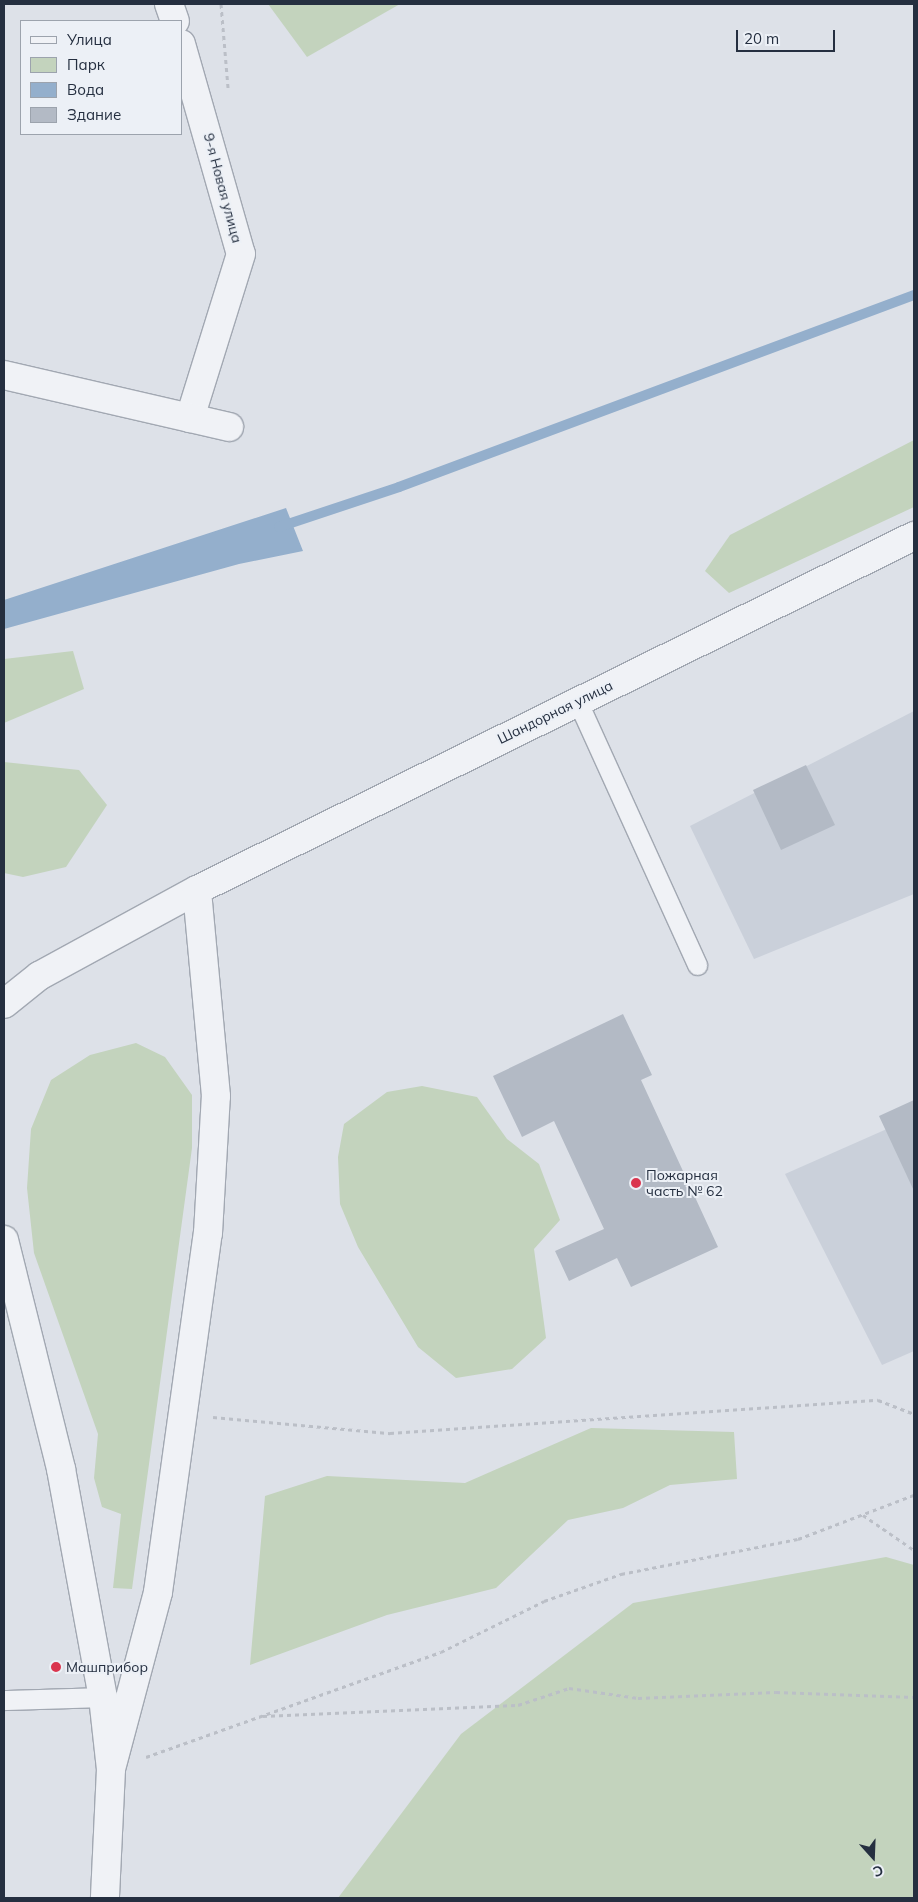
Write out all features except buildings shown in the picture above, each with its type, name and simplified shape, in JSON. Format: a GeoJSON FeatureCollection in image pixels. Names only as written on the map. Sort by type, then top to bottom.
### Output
{"type":"FeatureCollection","features":[{"type":"Feature","properties":{"kind":"street"},"geometry":{"type":"LineString","coordinates":[[169,4],[174,20]]}},
{"type":"Feature","properties":{"kind":"street","name":"9-я Новая улица"},"geometry":{"type":"LineString","coordinates":[[182,48],[241,254],[190,418]]}},
{"type":"Feature","properties":{"kind":"street"},"geometry":{"type":"LineString","coordinates":[[4,375],[229,427]]}},
{"type":"Feature","properties":{"kind":"street","name":"Шандорная улица"},"geometry":{"type":"LineString","coordinates":[[4,1004],[39,976],[197,890],[577,700],[914,536]]}},
{"type":"Feature","properties":{"kind":"street"},"geometry":{"type":"LineString","coordinates":[[111,1770],[158,1592],[216,1155],[216,1096],[197,890]]}},
{"type":"Feature","properties":{"kind":"street"},"geometry":{"type":"LineString","coordinates":[[4,1240],[61,1469],[103,1697],[111,1770],[105,1898]]}},
{"type":"Feature","properties":{"kind":"lane"},"geometry":{"type":"LineString","coordinates":[[577,700],[697,964]]}},
{"type":"Feature","properties":{"kind":"lane"},"geometry":{"type":"LineString","coordinates":[[4,1700],[103,1697]]}},
{"type":"Feature","properties":{"kind":"path"},"geometry":{"type":"LineString","coordinates":[[183,1415],[390,1433],[878,1400],[914,1414]]}},
{"type":"Feature","properties":{"kind":"path"},"geometry":{"type":"LineString","coordinates":[[111,1770],[441,1652],[544,1600],[613,1577],[798,1539],[914,1495]]}},
{"type":"Feature","properties":{"kind":"path"},"geometry":{"type":"LineString","coordinates":[[862,1515],[914,1550]]}},
{"type":"Feature","properties":{"kind":"path"},"geometry":{"type":"LineString","coordinates":[[260,1716],[518,1705],[569,1688],[638,1698],[776,1692],[914,1697]]}},
{"type":"Feature","properties":{"kind":"shaded area"},"geometry":{"type":"Polygon","coordinates":[[[914,711],[914,894],[754,959],[690,826],[914,711]]]}},
{"type":"Feature","properties":{"kind":"shaded area"},"geometry":{"type":"Polygon","coordinates":[[[914,1117],[914,1351],[882,1365],[785,1174],[914,1117]]]}},
{"type":"Feature","properties":{"kind":"green space"},"geometry":{"type":"Polygon","coordinates":[[[268,4],[400,4],[307,57],[268,4]]]}},
{"type":"Feature","properties":{"kind":"green space"},"geometry":{"type":"Polygon","coordinates":[[[914,440],[914,507],[729,593],[705,571],[730,535],[914,440]]]}},
{"type":"Feature","properties":{"kind":"green space"},"geometry":{"type":"Polygon","coordinates":[[[73,651],[84,689],[4,723],[4,659],[73,651]]]}},
{"type":"Feature","properties":{"kind":"green space"},"geometry":{"type":"Polygon","coordinates":[[[4,762],[79,770],[107,805],[66,867],[23,877],[4,873],[4,762]]]}},
{"type":"Feature","properties":{"kind":"green space"},"geometry":{"type":"Polygon","coordinates":[[[136,1043],[165,1057],[192,1095],[192,1148],[132,1589],[113,1588],[121,1514],[102,1507],[94,1478],[98,1434],[34,1253],[27,1188],[31,1129],[51,1080],[90,1055],[136,1043]]]}},
{"type":"Feature","properties":{"kind":"green space"},"geometry":{"type":"Polygon","coordinates":[[[422,1086],[477,1097],[507,1139],[539,1164],[560,1220],[534,1249],[546,1338],[512,1369],[456,1378],[418,1347],[358,1247],[340,1204],[338,1157],[344,1124],[387,1092],[422,1086]]]}},
{"type":"Feature","properties":{"kind":"green space"},"geometry":{"type":"Polygon","coordinates":[[[591,1428],[734,1432],[737,1479],[670,1485],[623,1508],[568,1520],[496,1588],[387,1615],[250,1665],[265,1496],[327,1476],[465,1483],[591,1428]]]}},
{"type":"Feature","properties":{"kind":"green space"},"geometry":{"type":"Polygon","coordinates":[[[886,1557],[914,1565],[914,1898],[338,1898],[461,1734],[633,1603],[886,1557]]]}},
{"type":"Feature","properties":{"kind":"water"},"geometry":{"type":"Polygon","coordinates":[[[286,508],[303,551],[239,564],[4,629],[4,600],[286,508]]]}},
{"type":"Feature","properties":{"kind":"waterway"},"geometry":{"type":"LineString","coordinates":[[279,527],[399,487],[914,295]]}},
{"type":"Feature","properties":{"kind":"place","name":"Пожарная часть № 62"},"geometry":{"type":"Point","coordinates":[636,1183]}},
{"type":"Feature","properties":{"kind":"place","name":"Машприбор"},"geometry":{"type":"Point","coordinates":[56,1667]}}]}
